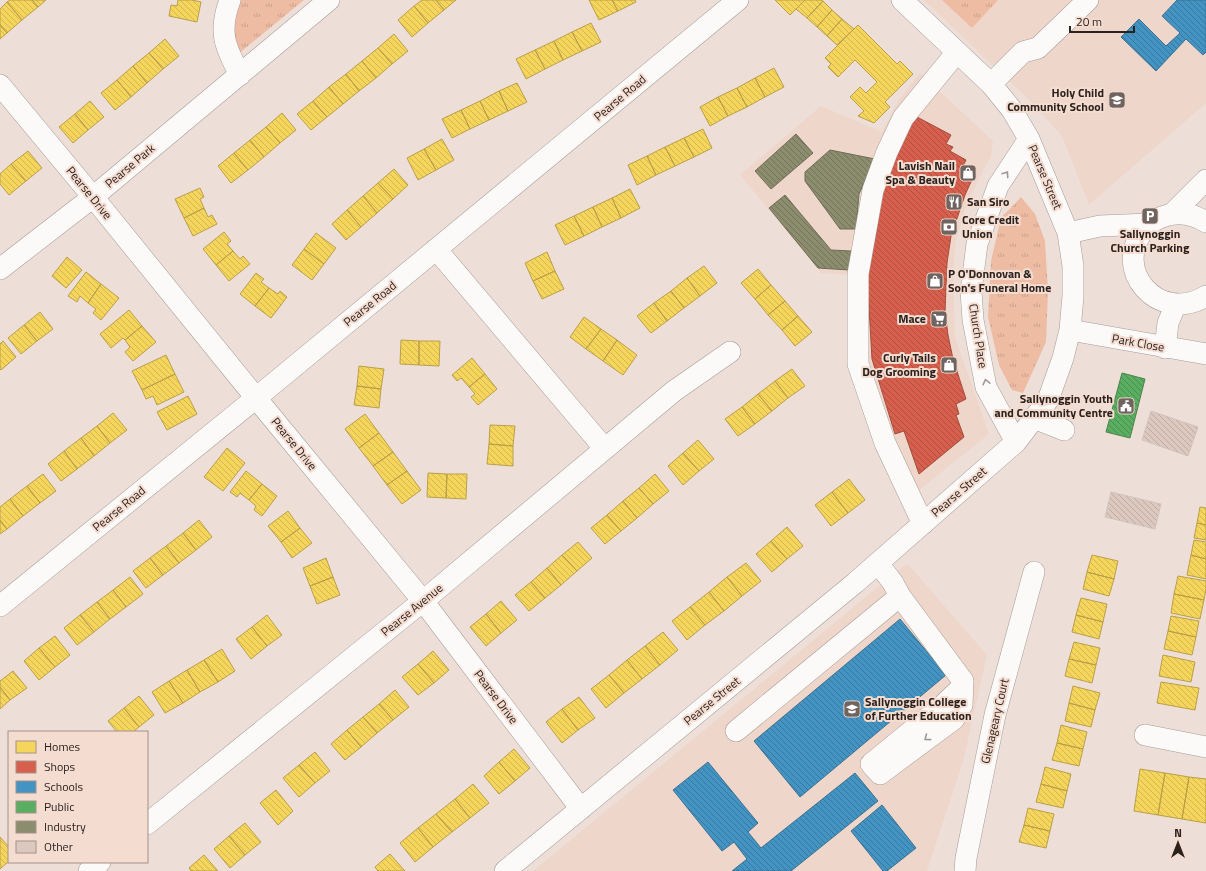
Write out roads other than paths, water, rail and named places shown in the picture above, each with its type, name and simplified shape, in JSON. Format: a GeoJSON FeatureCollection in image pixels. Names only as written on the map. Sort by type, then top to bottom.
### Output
{"type":"FeatureCollection","features":[{"type":"Feature","properties":{"kind":"street"},"geometry":{"type":"LineString","coordinates":[[230,0],[224,22],[224,38],[228,54],[240,75]]}},
{"type":"Feature","properties":{"kind":"street","name":"Pearse Park"},"geometry":{"type":"LineString","coordinates":[[0,269],[93,197],[330,0]]}},
{"type":"Feature","properties":{"kind":"street","name":"Pearse Road"},"geometry":{"type":"LineString","coordinates":[[0,606],[256,398],[738,0]]}},
{"type":"Feature","properties":{"kind":"street","name":"Pearse Street"},"geometry":{"type":"LineString","coordinates":[[505,871],[878,563],[923,524],[1016,442],[1048,400],[1063,358],[1070,330],[1073,296],[1073,266],[1068,233],[1029,139],[1012,110],[991,84],[902,0]]}},
{"type":"Feature","properties":{"kind":"street"},"geometry":{"type":"LineString","coordinates":[[991,84],[1023,52],[1038,48],[1088,0]]}},
{"type":"Feature","properties":{"kind":"street"},"geometry":{"type":"LineString","coordinates":[[923,524],[885,443],[858,364],[858,274],[873,190],[887,152],[903,118],[957,52]]}},
{"type":"Feature","properties":{"kind":"street","name":"Pearse Drive"},"geometry":{"type":"LineString","coordinates":[[0,85],[423,601],[581,809]]}},
{"type":"Feature","properties":{"kind":"street","name":"Church Place"},"geometry":{"type":"LineString","coordinates":[[1016,442],[986,387],[973,320],[971,291],[978,244],[998,186],[1029,139]]}},
{"type":"Feature","properties":{"kind":"street"},"geometry":{"type":"LineString","coordinates":[[1172,214],[1206,180]]}},
{"type":"Feature","properties":{"kind":"street"},"geometry":{"type":"LineString","coordinates":[[1206,222],[1185,213],[1160,217],[1149,224],[1141,234],[1136,245],[1134,257],[1135,269],[1139,280],[1145,290],[1154,297],[1164,302],[1188,304],[1199,301],[1206,296]]}},
{"type":"Feature","properties":{"kind":"street"},"geometry":{"type":"LineString","coordinates":[[1068,233],[1100,226],[1149,224]]}},
{"type":"Feature","properties":{"kind":"street"},"geometry":{"type":"LineString","coordinates":[[436,249],[605,449]]}},
{"type":"Feature","properties":{"kind":"street"},"geometry":{"type":"LineString","coordinates":[[1165,348],[1168,323],[1176,304]]}},
{"type":"Feature","properties":{"kind":"street","name":"Park Close"},"geometry":{"type":"LineString","coordinates":[[1070,330],[1165,348],[1206,354]]}},
{"type":"Feature","properties":{"kind":"street","name":"Pearse Avenue"},"geometry":{"type":"LineString","coordinates":[[148,823],[423,601],[674,391],[730,352]]}},
{"type":"Feature","properties":{"kind":"street"},"geometry":{"type":"LineString","coordinates":[[1034,418],[1064,430]]}},
{"type":"Feature","properties":{"kind":"street"},"geometry":{"type":"LineString","coordinates":[[878,563],[893,583],[900,596],[963,681],[962,687]]}},
{"type":"Feature","properties":{"kind":"street","name":"Glenageary Court"},"geometry":{"type":"LineString","coordinates":[[965,871],[966,858],[995,715],[1034,572]]}},
{"type":"Feature","properties":{"kind":"street"},"geometry":{"type":"LineString","coordinates":[[736,731],[900,596]]}},
{"type":"Feature","properties":{"kind":"street"},"geometry":{"type":"LineString","coordinates":[[1145,735],[1206,747]]}},
{"type":"Feature","properties":{"kind":"street"},"geometry":{"type":"LineString","coordinates":[[89,871],[99,863]]}},
{"type":"Feature","properties":{"kind":"place","name":"Holy Child Community School"},"geometry":{"type":"Point","coordinates":[1117,100]}},
{"type":"Feature","properties":{"kind":"place","name":"Lavish Nail Spa & Beauty"},"geometry":{"type":"Point","coordinates":[968,173]}},
{"type":"Feature","properties":{"kind":"place","name":"San Siro"},"geometry":{"type":"Point","coordinates":[954,202]}},
{"type":"Feature","properties":{"kind":"place","name":"Sallynoggin Church Parking"},"geometry":{"type":"Point","coordinates":[1150,216]}},
{"type":"Feature","properties":{"kind":"place","name":"Core Credit Union"},"geometry":{"type":"Point","coordinates":[949,227]}},
{"type":"Feature","properties":{"kind":"place","name":"P O'Donnovan & Son's Funeral Home"},"geometry":{"type":"Point","coordinates":[935,281]}},
{"type":"Feature","properties":{"kind":"place","name":"Mace"},"geometry":{"type":"Point","coordinates":[939,319]}},
{"type":"Feature","properties":{"kind":"place","name":"Curly Tails Dog Grooming"},"geometry":{"type":"Point","coordinates":[949,365]}},
{"type":"Feature","properties":{"kind":"place","name":"Sallynoggin Youth and Community Centre"},"geometry":{"type":"Point","coordinates":[1126,406]}},
{"type":"Feature","properties":{"kind":"place","name":"Sallynoggin College of Further Education"},"geometry":{"type":"Point","coordinates":[852,709]}}]}
